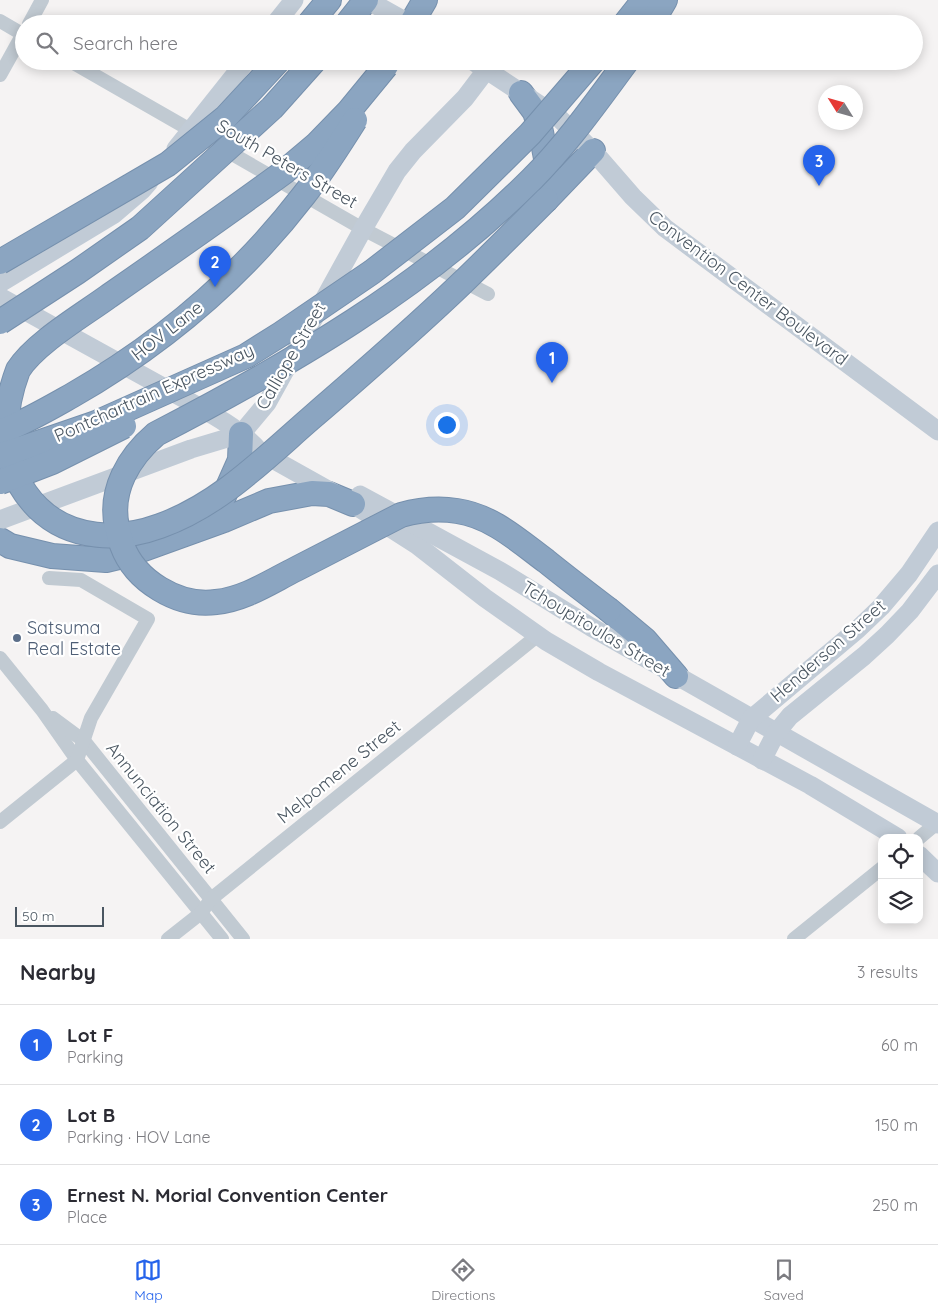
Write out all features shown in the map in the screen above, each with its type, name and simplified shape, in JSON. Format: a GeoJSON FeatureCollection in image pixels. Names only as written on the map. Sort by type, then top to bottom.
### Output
{"type":"FeatureCollection","features":[{"type":"Feature","properties":{"kind":"highway"},"geometry":{"type":"LineString","coordinates":[[316,15],[329,0]]}},
{"type":"Feature","properties":{"kind":"highway"},"geometry":{"type":"LineString","coordinates":[[354,15],[366,0]]}},
{"type":"Feature","properties":{"kind":"highway"},"geometry":{"type":"LineString","coordinates":[[416,15],[425,0]]}},
{"type":"Feature","properties":{"kind":"highway"},"geometry":{"type":"LineString","coordinates":[[632,15],[644,0]]}},
{"type":"Feature","properties":{"kind":"highway"},"geometry":{"type":"LineString","coordinates":[[656,15],[665,0]]}},
{"type":"Feature","properties":{"kind":"highway"},"geometry":{"type":"LineString","coordinates":[[0,262],[168,164],[226,117],[270,70]]}},
{"type":"Feature","properties":{"kind":"highway"},"geometry":{"type":"LineString","coordinates":[[0,322],[140,228],[272,108],[306,70]]}},
{"type":"Feature","properties":{"kind":"highway"},"geometry":{"type":"LineString","coordinates":[[382,70],[349,111],[316,145],[284,172],[72,322],[30,354],[8,390],[3,416],[1,444],[6,463],[14,480],[25,496],[42,512],[63,525],[81,532],[114,536],[137,533],[159,526],[181,517],[210,501],[232,485],[344,390],[462,283],[593,151]]}},
{"type":"Feature","properties":{"kind":"highway","name":"HOV Lane"},"geometry":{"type":"LineString","coordinates":[[0,432],[48,409],[134,358],[210,296],[270,236],[304,195],[361,111],[384,70]]}},
{"type":"Feature","properties":{"kind":"highway","name":"Pontchartrain Expressway"},"geometry":{"type":"LineString","coordinates":[[0,456],[96,423],[246,356],[372,272],[455,208],[530,134],[585,70]]}},
{"type":"Feature","properties":{"kind":"highway"},"geometry":{"type":"LineString","coordinates":[[620,70],[578,126],[533,178],[449,252],[363,316],[313,348],[249,385],[156,434],[143,445],[132,458],[124,474],[117,492],[115,508],[122,546],[131,562],[152,584],[167,594],[200,603],[215,602],[247,594],[401,515],[418,511],[457,510],[486,519],[523,544],[646,640],[676,676]]}},
{"type":"Feature","properties":{"kind":"highway"},"geometry":{"type":"LineString","coordinates":[[521,93],[535,112],[543,140],[550,179],[546,200]]}},
{"type":"Feature","properties":{"kind":"highway"},"geometry":{"type":"LineString","coordinates":[[0,482],[52,462],[131,422],[246,356]]}},
{"type":"Feature","properties":{"kind":"highway"},"geometry":{"type":"LineString","coordinates":[[178,537],[205,517],[226,494],[240,460],[246,438]]}},
{"type":"Feature","properties":{"kind":"highway"},"geometry":{"type":"LineString","coordinates":[[0,540],[10,546],[52,556],[106,560],[128,555],[178,537],[269,501],[312,493],[329,494],[353,504]]}},
{"type":"Feature","properties":{"kind":"street"},"geometry":{"type":"LineString","coordinates":[[34,15],[42,0]]}},
{"type":"Feature","properties":{"kind":"street"},"geometry":{"type":"LineString","coordinates":[[282,15],[294,0]]}},
{"type":"Feature","properties":{"kind":"street"},"geometry":{"type":"LineString","coordinates":[[366,0],[394,15]]}},
{"type":"Feature","properties":{"kind":"street"},"geometry":{"type":"LineString","coordinates":[[0,21],[15,27]]}},
{"type":"Feature","properties":{"kind":"street"},"geometry":{"type":"LineString","coordinates":[[0,75],[15,49]]}},
{"type":"Feature","properties":{"kind":"street","name":"South Peters Street"},"geometry":{"type":"LineString","coordinates":[[86,70],[363,229],[488,294]]}},
{"type":"Feature","properties":{"kind":"street"},"geometry":{"type":"LineString","coordinates":[[0,283],[114,214],[142,190],[239,70]]}},
{"type":"Feature","properties":{"kind":"street","name":"Calliope Street"},"geometry":{"type":"LineString","coordinates":[[246,438],[397,170],[465,98],[478,70]]}},
{"type":"Feature","properties":{"kind":"street","name":"Convention Center Boulevard"},"geometry":{"type":"LineString","coordinates":[[487,70],[558,117],[593,151],[633,197],[665,228],[938,431]]}},
{"type":"Feature","properties":{"kind":"street","name":"Tchoupitoulas Street"},"geometry":{"type":"LineString","coordinates":[[0,297],[192,403],[246,438],[260,452],[353,504],[417,545],[537,636],[599,672],[810,785],[891,834]]}},
{"type":"Feature","properties":{"kind":"street"},"geometry":{"type":"LineString","coordinates":[[0,520],[191,449],[246,438]]}},
{"type":"Feature","properties":{"kind":"street","name":"Tchoupitoulas Street"},"geometry":{"type":"LineString","coordinates":[[246,438],[266,444],[492,567],[676,676],[938,824]]}},
{"type":"Feature","properties":{"kind":"street","name":"Henderson Street"},"geometry":{"type":"LineString","coordinates":[[737,746],[752,719],[858,629],[881,607],[909,574],[938,531]]}},
{"type":"Feature","properties":{"kind":"street","name":"Henderson Street"},"geometry":{"type":"LineString","coordinates":[[762,760],[776,733],[790,716],[887,635],[910,611],[938,574]]}},
{"type":"Feature","properties":{"kind":"street"},"geometry":{"type":"LineString","coordinates":[[0,822],[77,760],[91,718],[148,619],[81,580],[49,578]]}},
{"type":"Feature","properties":{"kind":"street","name":"Melpomene Street"},"geometry":{"type":"LineString","coordinates":[[168,939],[201,913],[211,899],[537,636]]}},
{"type":"Feature","properties":{"kind":"street","name":"Annunciation Street"},"geometry":{"type":"LineString","coordinates":[[0,658],[42,710],[77,760],[222,939]]}},
{"type":"Feature","properties":{"kind":"street","name":"Annunciation Street"},"geometry":{"type":"LineString","coordinates":[[42,710],[84,741],[243,939]]}},
{"type":"Feature","properties":{"kind":"street"},"geometry":{"type":"LineString","coordinates":[[923,835],[938,824]]}},
{"type":"Feature","properties":{"kind":"street"},"geometry":{"type":"LineString","coordinates":[[923,859],[938,873]]}},
{"type":"Feature","properties":{"kind":"street"},"geometry":{"type":"LineString","coordinates":[[794,939],[878,871]]}},
{"type":"Feature","properties":{"kind":"place","name":"Ernest N. Morial Convention Center"},"geometry":{"type":"Point","coordinates":[819,186]}},
{"type":"Feature","properties":{"kind":"place","name":"Lot B"},"geometry":{"type":"Point","coordinates":[215,287]}},
{"type":"Feature","properties":{"kind":"place","name":"Lot F"},"geometry":{"type":"Point","coordinates":[552,383]}},
{"type":"Feature","properties":{"kind":"place","name":"Satsuma Real Estate"},"geometry":{"type":"Point","coordinates":[17,638]}}]}
